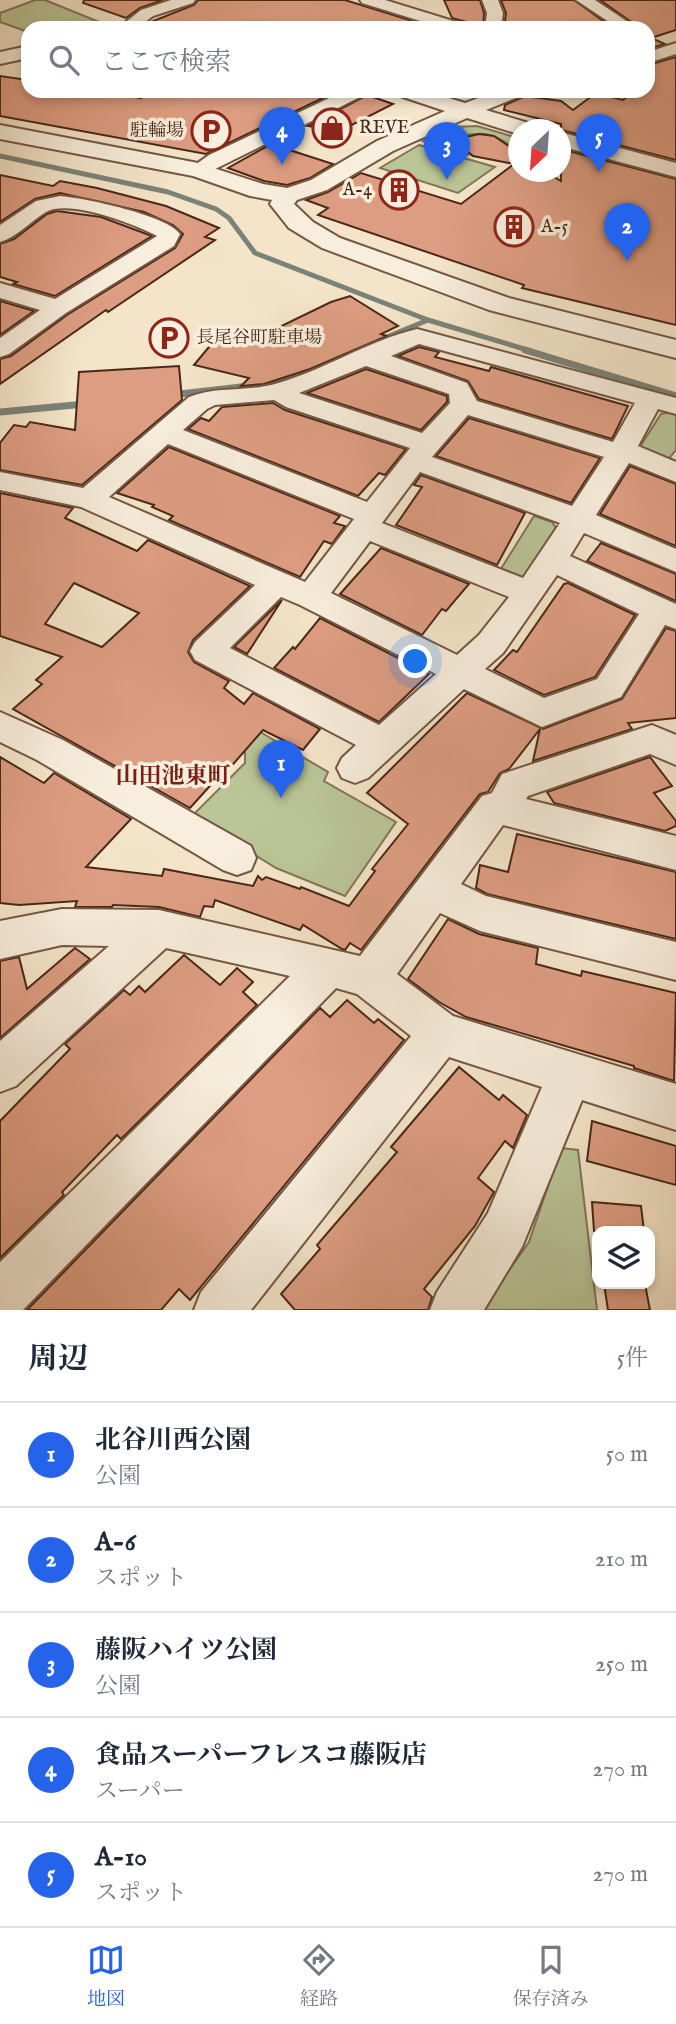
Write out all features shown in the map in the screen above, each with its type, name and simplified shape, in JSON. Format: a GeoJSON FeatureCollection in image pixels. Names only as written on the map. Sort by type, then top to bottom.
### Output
{"type":"FeatureCollection","features":[{"type":"Feature","properties":{"kind":"street"},"geometry":{"type":"LineString","coordinates":[[136,21],[147,13],[187,0]]}},
{"type":"Feature","properties":{"kind":"street"},"geometry":{"type":"LineString","coordinates":[[368,0],[437,21]]}},
{"type":"Feature","properties":{"kind":"street"},"geometry":{"type":"LineString","coordinates":[[419,0],[457,11],[466,21]]}},
{"type":"Feature","properties":{"kind":"street"},"geometry":{"type":"LineString","coordinates":[[490,0],[495,13],[494,21]]}},
{"type":"Feature","properties":{"kind":"street"},"geometry":{"type":"LineString","coordinates":[[584,0],[618,21]]}},
{"type":"Feature","properties":{"kind":"street"},"geometry":{"type":"LineString","coordinates":[[0,58],[21,54]]}},
{"type":"Feature","properties":{"kind":"street"},"geometry":{"type":"LineString","coordinates":[[198,170],[343,98]]}},
{"type":"Feature","properties":{"kind":"street"},"geometry":{"type":"LineString","coordinates":[[425,98],[508,124]]}},
{"type":"Feature","properties":{"kind":"street"},"geometry":{"type":"LineString","coordinates":[[0,132],[198,170],[259,191],[288,195],[318,185],[385,146],[461,110],[496,98]]}},
{"type":"Feature","properties":{"kind":"street"},"geometry":{"type":"LineString","coordinates":[[571,142],[676,170]]}},
{"type":"Feature","properties":{"kind":"street"},"geometry":{"type":"LineString","coordinates":[[288,195],[282,204],[289,214],[309,233],[331,243],[499,304],[676,349]]}},
{"type":"Feature","properties":{"kind":"street"},"geometry":{"type":"LineString","coordinates":[[0,235],[47,203],[61,200],[113,212],[160,228],[169,234],[166,241],[58,308],[0,349]]}},
{"type":"Feature","properties":{"kind":"street"},"geometry":{"type":"LineString","coordinates":[[0,290],[58,308]]}},
{"type":"Feature","properties":{"kind":"street"},"geometry":{"type":"LineString","coordinates":[[89,499],[198,403],[209,398],[278,392],[359,357],[418,336],[676,406]]}},
{"type":"Feature","properties":{"kind":"street"},"geometry":{"type":"LineString","coordinates":[[311,597],[420,452],[463,405],[464,398],[458,389],[382,361],[359,357]]}},
{"type":"Feature","properties":{"kind":"street"},"geometry":{"type":"LineString","coordinates":[[278,392],[676,561]]}},
{"type":"Feature","properties":{"kind":"street"},"geometry":{"type":"LineString","coordinates":[[355,768],[491,644],[530,593],[622,451],[650,399]]}},
{"type":"Feature","properties":{"kind":"street"},"geometry":{"type":"LineString","coordinates":[[463,405],[622,451],[676,473]]}},
{"type":"Feature","properties":{"kind":"street"},"geometry":{"type":"LineString","coordinates":[[165,433],[530,593]]}},
{"type":"Feature","properties":{"kind":"street"},"geometry":{"type":"LineString","coordinates":[[0,481],[89,499],[311,597],[542,713],[610,688],[667,613],[551,560]]}},
{"type":"Feature","properties":{"kind":"street"},"geometry":{"type":"LineString","coordinates":[[277,582],[207,651],[383,743]]}},
{"type":"Feature","properties":{"kind":"street"},"geometry":{"type":"LineString","coordinates":[[0,726],[50,750],[237,858]]}},
{"type":"Feature","properties":{"kind":"street"},"geometry":{"type":"LineString","coordinates":[[502,809],[515,785],[652,738],[676,751]]}},
{"type":"Feature","properties":{"kind":"street"},"geometry":{"type":"LineString","coordinates":[[0,1297],[349,972],[433,890],[495,807],[676,853]]}},
{"type":"Feature","properties":{"kind":"street"},"geometry":{"type":"LineString","coordinates":[[433,890],[480,913],[676,961]]}},
{"type":"Feature","properties":{"kind":"street"},"geometry":{"type":"LineString","coordinates":[[0,940],[62,927],[159,928],[349,972],[441,1033],[676,1107]]}},
{"type":"Feature","properties":{"kind":"street"},"geometry":{"type":"LineString","coordinates":[[0,1070],[159,928]]}},
{"type":"Feature","properties":{"kind":"street"},"geometry":{"type":"LineString","coordinates":[[219,1310],[441,1033]]}},
{"type":"Feature","properties":{"kind":"street"},"geometry":{"type":"LineString","coordinates":[[455,1310],[505,1230],[570,1075]]}},
{"type":"Feature","properties":{"kind":"street"},"geometry":{"type":"LineString","coordinates":[[0,1305],[4,1310]]}},
{"type":"Feature","properties":{"kind":"green space"},"geometry":{"type":"Polygon","coordinates":[[[35,0],[45,0],[97,21],[21,21],[21,30],[0,22],[0,13],[35,0]]]}},
{"type":"Feature","properties":{"kind":"green space"},"geometry":{"type":"Polygon","coordinates":[[[477,126],[508,135],[508,144],[485,134],[450,139],[469,155],[423,141],[453,127],[477,126]]]}},
{"type":"Feature","properties":{"kind":"green space"},"geometry":{"type":"Polygon","coordinates":[[[419,145],[495,167],[458,193],[380,168],[419,145]]]}},
{"type":"Feature","properties":{"kind":"green space"},"geometry":{"type":"Polygon","coordinates":[[[661,414],[676,414],[676,450],[667,461],[638,450],[661,414]]]}},
{"type":"Feature","properties":{"kind":"green space"},"geometry":{"type":"Polygon","coordinates":[[[534,516],[552,522],[560,534],[533,575],[513,578],[499,572],[534,516]]]}},
{"type":"Feature","properties":{"kind":"green space"},"geometry":{"type":"Polygon","coordinates":[[[257,730],[328,772],[324,781],[396,822],[345,896],[276,868],[192,816],[245,763],[245,750],[257,730]]]}},
{"type":"Feature","properties":{"kind":"green space"},"geometry":{"type":"Polygon","coordinates":[[[561,1148],[578,1150],[592,1268],[592,1289],[595,1289],[597,1310],[481,1310],[529,1242],[561,1148]]]}},
{"type":"Feature","properties":{"kind":"building"},"geometry":{"type":"Polygon","coordinates":[[[84,0],[163,0],[140,8],[126,18],[83,3],[84,0]]]}},
{"type":"Feature","properties":{"kind":"building"},"geometry":{"type":"Polygon","coordinates":[[[198,0],[345,0],[413,21],[153,21],[194,5],[198,0]]]}},
{"type":"Feature","properties":{"kind":"building"},"geometry":{"type":"Polygon","coordinates":[[[444,0],[480,0],[483,21],[452,18],[444,0]]]}},
{"type":"Feature","properties":{"kind":"building"},"geometry":{"type":"Polygon","coordinates":[[[501,0],[574,0],[603,21],[505,21],[506,13],[501,0]]]}},
{"type":"Feature","properties":{"kind":"building"},"geometry":{"type":"Polygon","coordinates":[[[600,0],[676,0],[676,30],[655,37],[655,21],[630,21],[600,0]]]}},
{"type":"Feature","properties":{"kind":"building"},"geometry":{"type":"Polygon","coordinates":[[[655,40],[665,44],[655,47],[655,40]]]}},
{"type":"Feature","properties":{"kind":"building"},"geometry":{"type":"Polygon","coordinates":[[[676,57],[676,160],[571,133],[571,119],[541,119],[504,110],[505,105],[521,98],[561,101],[573,110],[589,98],[655,98],[655,63],[676,57]]]}},
{"type":"Feature","properties":{"kind":"building"},"geometry":{"type":"Polygon","coordinates":[[[0,76],[21,79],[21,98],[323,98],[277,120],[265,117],[262,127],[206,154],[0,116],[0,76]]]}},
{"type":"Feature","properties":{"kind":"building"},"geometry":{"type":"Polygon","coordinates":[[[361,98],[376,98],[393,104],[340,131],[308,126],[361,98]]]}},
{"type":"Feature","properties":{"kind":"building"},"geometry":{"type":"Polygon","coordinates":[[[479,134],[494,136],[508,146],[508,163],[473,156],[453,140],[479,134]]]}},
{"type":"Feature","properties":{"kind":"building"},"geometry":{"type":"Polygon","coordinates":[[[271,144],[333,164],[310,178],[287,185],[264,181],[228,168],[271,144]]]}},
{"type":"Feature","properties":{"kind":"building"},"geometry":{"type":"Polygon","coordinates":[[[571,152],[676,179],[676,325],[522,288],[524,285],[318,215],[328,208],[306,200],[328,192],[361,173],[461,204],[508,169],[508,182],[571,182],[571,152]]]}},
{"type":"Feature","properties":{"kind":"building"},"geometry":{"type":"Polygon","coordinates":[[[0,175],[53,186],[60,181],[97,188],[166,206],[219,228],[205,237],[215,240],[108,312],[106,310],[0,384],[0,359],[11,356],[67,315],[175,248],[183,234],[173,225],[144,212],[60,193],[35,199],[0,222],[0,175]]]}},
{"type":"Feature","properties":{"kind":"building"},"geometry":{"type":"Polygon","coordinates":[[[57,211],[101,217],[152,236],[55,296],[13,284],[17,282],[0,277],[0,244],[14,239],[47,214],[57,211]]]}},
{"type":"Feature","properties":{"kind":"building"},"geometry":{"type":"Polygon","coordinates":[[[350,296],[398,326],[381,334],[387,336],[310,369],[264,384],[241,386],[249,378],[194,365],[227,328],[261,336],[331,302],[350,296]]]}},
{"type":"Feature","properties":{"kind":"building"},"geometry":{"type":"Polygon","coordinates":[[[0,301],[34,311],[0,335],[0,301]]]}},
{"type":"Feature","properties":{"kind":"building"},"geometry":{"type":"Polygon","coordinates":[[[419,347],[439,352],[435,357],[489,371],[491,367],[628,406],[612,439],[479,399],[468,381],[398,356],[419,347]]]}},
{"type":"Feature","properties":{"kind":"building"},"geometry":{"type":"Polygon","coordinates":[[[179,366],[182,400],[82,485],[0,470],[0,443],[14,425],[26,427],[30,422],[75,430],[79,372],[179,366]]]}},
{"type":"Feature","properties":{"kind":"building"},"geometry":{"type":"Polygon","coordinates":[[[366,369],[447,396],[447,402],[421,430],[307,393],[366,369]]]}},
{"type":"Feature","properties":{"kind":"building"},"geometry":{"type":"Polygon","coordinates":[[[273,403],[285,410],[406,449],[385,475],[379,473],[358,496],[188,429],[201,418],[209,421],[222,407],[273,403]]]}},
{"type":"Feature","properties":{"kind":"building"},"geometry":{"type":"Polygon","coordinates":[[[469,418],[600,458],[571,503],[436,456],[469,418]]]}},
{"type":"Feature","properties":{"kind":"building"},"geometry":{"type":"Polygon","coordinates":[[[169,447],[340,516],[334,523],[345,526],[332,544],[324,541],[300,577],[169,520],[173,516],[152,507],[154,505],[117,493],[169,447]]]}},
{"type":"Feature","properties":{"kind":"building"},"geometry":{"type":"Polygon","coordinates":[[[630,466],[676,484],[676,546],[600,514],[630,466]]]}},
{"type":"Feature","properties":{"kind":"building"},"geometry":{"type":"Polygon","coordinates":[[[421,475],[525,513],[497,565],[396,525],[422,487],[414,485],[421,475]]]}},
{"type":"Feature","properties":{"kind":"building"},"geometry":{"type":"Polygon","coordinates":[[[0,493],[73,508],[65,518],[137,551],[148,540],[250,586],[193,640],[188,652],[194,662],[229,681],[224,688],[244,704],[253,693],[320,729],[303,750],[263,730],[221,778],[218,777],[190,808],[13,709],[42,684],[36,680],[62,657],[0,636],[0,493]],[[74,583],[45,624],[102,647],[139,613],[74,583]]]}},
{"type":"Feature","properties":{"kind":"building"},"geometry":{"type":"Polygon","coordinates":[[[601,543],[676,574],[676,601],[587,561],[601,543]]]}},
{"type":"Feature","properties":{"kind":"building"},"geometry":{"type":"Polygon","coordinates":[[[381,548],[469,584],[446,611],[442,609],[422,635],[340,594],[381,548]]]}},
{"type":"Feature","properties":{"kind":"building"},"geometry":{"type":"Polygon","coordinates":[[[568,583],[635,615],[595,677],[544,695],[494,670],[513,650],[517,652],[564,584],[568,583]]]}},
{"type":"Feature","properties":{"kind":"building"},"geometry":{"type":"Polygon","coordinates":[[[282,600],[247,654],[234,647],[282,600]]]}},
{"type":"Feature","properties":{"kind":"building"},"geometry":{"type":"Polygon","coordinates":[[[320,618],[429,674],[379,722],[274,668],[293,647],[295,649],[320,618]]]}},
{"type":"Feature","properties":{"kind":"building"},"geometry":{"type":"Polygon","coordinates":[[[666,628],[676,631],[676,718],[628,723],[632,729],[533,761],[540,729],[509,769],[500,773],[488,792],[480,794],[361,950],[350,943],[345,950],[342,949],[303,925],[300,930],[215,900],[213,907],[204,906],[200,917],[159,907],[75,907],[77,901],[19,905],[0,903],[0,757],[44,783],[54,773],[131,819],[86,867],[162,876],[164,869],[253,886],[258,876],[262,880],[266,877],[300,889],[301,887],[349,906],[375,871],[372,869],[408,824],[367,793],[467,693],[543,729],[622,699],[666,628]]]}},
{"type":"Feature","properties":{"kind":"building"},"geometry":{"type":"Polygon","coordinates":[[[650,757],[672,786],[654,793],[676,821],[676,826],[665,831],[554,803],[547,792],[650,757]]]}},
{"type":"Feature","properties":{"kind":"building"},"geometry":{"type":"Polygon","coordinates":[[[517,834],[676,872],[676,939],[487,894],[476,888],[480,865],[508,872],[517,834]]]}},
{"type":"Feature","properties":{"kind":"building"},"geometry":{"type":"Polygon","coordinates":[[[448,919],[479,934],[538,948],[536,964],[581,976],[582,971],[676,993],[674,1081],[634,1066],[466,1017],[439,1002],[408,979],[448,919]]]}},
{"type":"Feature","properties":{"kind":"building"},"geometry":{"type":"Polygon","coordinates":[[[75,948],[90,959],[0,1038],[0,961],[19,957],[27,989],[75,948]]]}},
{"type":"Feature","properties":{"kind":"building"},"geometry":{"type":"Polygon","coordinates":[[[184,955],[220,985],[237,968],[253,982],[243,992],[257,1005],[121,1139],[117,1135],[62,1192],[64,1195],[0,1258],[0,1121],[70,1049],[65,1044],[124,990],[130,995],[139,986],[145,992],[184,955]]]}},
{"type":"Feature","properties":{"kind":"building"},"geometry":{"type":"Polygon","coordinates":[[[347,1000],[374,1023],[378,1019],[404,1040],[190,1300],[179,1289],[161,1310],[27,1310],[320,1008],[330,1017],[347,1000]]]}},
{"type":"Feature","properties":{"kind":"building"},"geometry":{"type":"Polygon","coordinates":[[[459,1067],[499,1100],[503,1095],[527,1115],[513,1148],[505,1141],[478,1178],[494,1192],[475,1226],[424,1289],[432,1297],[428,1310],[295,1310],[281,1294],[320,1249],[317,1245],[397,1152],[391,1147],[459,1067]]]}},
{"type":"Feature","properties":{"kind":"building"},"geometry":{"type":"Polygon","coordinates":[[[592,1121],[676,1146],[676,1185],[587,1161],[592,1121]]]}},
{"type":"Feature","properties":{"kind":"building"},"geometry":{"type":"Polygon","coordinates":[[[592,1202],[641,1206],[643,1226],[594,1226],[592,1202]]]}},
{"type":"Feature","properties":{"kind":"building"},"geometry":{"type":"Polygon","coordinates":[[[605,1289],[646,1289],[650,1310],[608,1310],[605,1289]]]}},
{"type":"Feature","properties":{"kind":"waterway"},"geometry":{"type":"LineString","coordinates":[[0,156],[168,192],[216,209],[229,218],[255,253],[428,320]]}},
{"type":"Feature","properties":{"kind":"waterway"},"geometry":{"type":"LineString","coordinates":[[353,351],[428,320]]}},
{"type":"Feature","properties":{"kind":"waterway"},"geometry":{"type":"LineString","coordinates":[[428,320],[531,351]]}},
{"type":"Feature","properties":{"kind":"waterway"},"geometry":{"type":"LineString","coordinates":[[171,395],[277,383],[357,350]]}},
{"type":"Feature","properties":{"kind":"waterway"},"geometry":{"type":"LineString","coordinates":[[525,350],[676,396]]}},
{"type":"Feature","properties":{"kind":"waterway"},"geometry":{"type":"LineString","coordinates":[[0,412],[85,404]]}},
{"type":"Feature","properties":{"kind":"place","name":"REVE"},"geometry":{"type":"Point","coordinates":[332,128]}},
{"type":"Feature","properties":{"kind":"place","name":"駐輪場"},"geometry":{"type":"Point","coordinates":[211,131]}},
{"type":"Feature","properties":{"kind":"place","name":"食品スーパーフレスコ藤阪店"},"geometry":{"type":"Point","coordinates":[282,165]}},
{"type":"Feature","properties":{"kind":"place","name":"A-10"},"geometry":{"type":"Point","coordinates":[599,172]}},
{"type":"Feature","properties":{"kind":"place","name":"藤阪ハイツ公園"},"geometry":{"type":"Point","coordinates":[447,180]}},
{"type":"Feature","properties":{"kind":"place","name":"A-4"},"geometry":{"type":"Point","coordinates":[399,190]}},
{"type":"Feature","properties":{"kind":"place","name":"A-5"},"geometry":{"type":"Point","coordinates":[514,227]}},
{"type":"Feature","properties":{"kind":"place","name":"A-6"},"geometry":{"type":"Point","coordinates":[627,261]}},
{"type":"Feature","properties":{"kind":"place","name":"長尾谷町駐車場"},"geometry":{"type":"Point","coordinates":[169,338]}},
{"type":"Feature","properties":{"kind":"place","name":"北谷川西公園"},"geometry":{"type":"Point","coordinates":[281,798]}},
{"type":"Feature","properties":{"kind":"district","name":"山田池東町"},"geometry":{"type":"Point","coordinates":[173,776]}}]}
